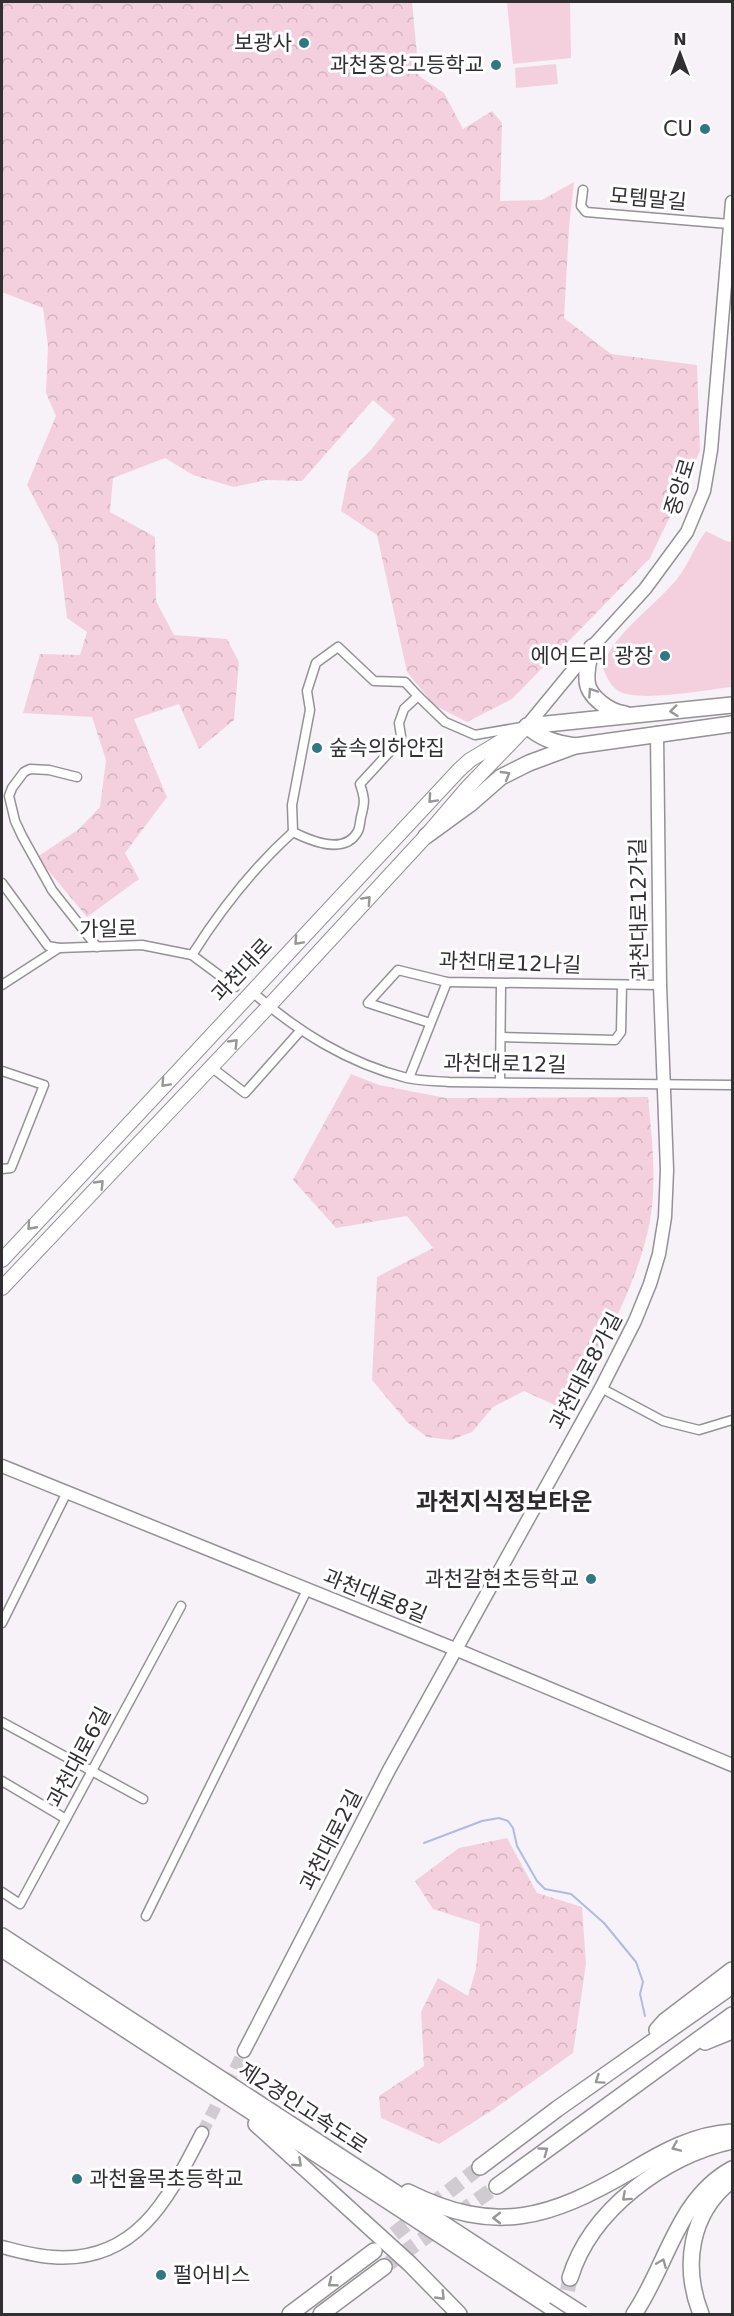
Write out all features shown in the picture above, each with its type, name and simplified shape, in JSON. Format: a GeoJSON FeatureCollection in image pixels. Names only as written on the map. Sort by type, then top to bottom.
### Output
{"type":"FeatureCollection","features":[{"type":"Feature","properties":{"kind":"highway"},"geometry":{"type":"LineString","coordinates":[[592,647],[586,684],[599,701],[614,713],[630,715]]}},
{"type":"Feature","properties":{"kind":"highway"},"geometry":{"type":"LineString","coordinates":[[527,726],[732,705]]}},
{"type":"Feature","properties":{"kind":"highway"},"geometry":{"type":"LineString","coordinates":[[426,836],[470,804],[501,777],[529,763],[575,746],[732,724]]}},
{"type":"Feature","properties":{"kind":"highway"},"geometry":{"type":"LineString","coordinates":[[527,726],[538,736],[556,743],[575,746]]}},
{"type":"Feature","properties":{"kind":"highway","name":"제2경인고속도로"},"geometry":{"type":"LineString","coordinates":[[2,1936],[52,1976],[225,2095],[555,2306],[582,2314]]}},
{"type":"Feature","properties":{"kind":"highway","name":"제2경인고속도로"},"geometry":{"type":"LineString","coordinates":[[2,1949],[52,1976],[313,2140],[555,2306]]}},
{"type":"Feature","properties":{"kind":"highway"},"geometry":{"type":"LineString","coordinates":[[628,2060],[665,2021],[732,1970]]}},
{"type":"Feature","properties":{"kind":"highway"},"geometry":{"type":"LineString","coordinates":[[480,2167],[557,2109],[732,1986]]}},
{"type":"Feature","properties":{"kind":"highway"},"geometry":{"type":"LineString","coordinates":[[497,2186],[732,2015]]}},
{"type":"Feature","properties":{"kind":"highway"},"geometry":{"type":"LineString","coordinates":[[681,2053],[732,2031]]}},
{"type":"Feature","properties":{"kind":"highway"},"geometry":{"type":"LineString","coordinates":[[225,2095],[404,2258],[459,2314]]}},
{"type":"Feature","properties":{"kind":"highway"},"geometry":{"type":"LineString","coordinates":[[313,2140],[345,2154],[393,2185],[430,2203],[469,2215],[499,2218],[529,2215],[569,2204],[673,2148],[704,2137],[732,2132]]}},
{"type":"Feature","properties":{"kind":"highway"},"geometry":{"type":"LineString","coordinates":[[570,2278],[582,2251],[596,2230],[631,2192],[678,2160],[703,2149],[732,2141]]}},
{"type":"Feature","properties":{"kind":"highway"},"geometry":{"type":"LineString","coordinates":[[634,2314],[648,2292],[677,2230],[693,2204],[714,2181],[732,2169]]}},
{"type":"Feature","properties":{"kind":"highway"},"geometry":{"type":"LineString","coordinates":[[701,2314],[692,2286],[690,2260],[692,2245],[710,2201],[732,2180]]}},
{"type":"Feature","properties":{"kind":"highway"},"geometry":{"type":"LineString","coordinates":[[290,2314],[374,2250]]}},
{"type":"Feature","properties":{"kind":"highway"},"geometry":{"type":"LineString","coordinates":[[321,2314],[384,2267]]}},
{"type":"Feature","properties":{"kind":"main road","name":"과천대로"},"geometry":{"type":"LineString","coordinates":[[2,1260],[459,770],[470,760],[527,726]]}},
{"type":"Feature","properties":{"kind":"main road","name":"과천대로"},"geometry":{"type":"LineString","coordinates":[[2,1288],[269,1006],[426,836],[468,787],[527,726]]}},
{"type":"Feature","properties":{"kind":"main road"},"geometry":{"type":"LineString","coordinates":[[459,770],[468,774],[470,778],[468,787]]}},
{"type":"Feature","properties":{"kind":"street","name":"모템말길"},"geometry":{"type":"LineString","coordinates":[[583,190],[581,206],[586,212],[729,224]]}},
{"type":"Feature","properties":{"kind":"street","name":"중앙로"},"geometry":{"type":"LineString","coordinates":[[527,726],[592,647],[645,589],[687,532],[704,491],[711,450],[729,270],[729,224],[732,202]]}},
{"type":"Feature","properties":{"kind":"street"},"geometry":{"type":"LineString","coordinates":[[293,832],[291,805],[310,710],[307,691],[316,663],[338,646],[374,681],[405,682],[445,722],[475,735],[527,726]]}},
{"type":"Feature","properties":{"kind":"street"},"geometry":{"type":"LineString","coordinates":[[293,832],[314,842],[328,845],[348,842],[358,832],[365,799],[360,784],[395,746],[401,736],[399,723],[404,709],[418,696]]}},
{"type":"Feature","properties":{"kind":"street","name":"과천대로12가길"},"geometry":{"type":"LineString","coordinates":[[657,733],[663,1085]]}},
{"type":"Feature","properties":{"kind":"street"},"geometry":{"type":"LineString","coordinates":[[77,777],[49,770],[30,769],[24,772],[9,796],[19,828],[52,890],[97,947]]}},
{"type":"Feature","properties":{"kind":"street"},"geometry":{"type":"LineString","coordinates":[[192,955],[233,894],[263,859],[293,832]]}},
{"type":"Feature","properties":{"kind":"street","name":"가일로"},"geometry":{"type":"LineString","coordinates":[[2,883],[48,946],[59,948],[142,945],[192,955],[235,987]]}},
{"type":"Feature","properties":{"kind":"street"},"geometry":{"type":"LineString","coordinates":[[2,986],[59,948]]}},
{"type":"Feature","properties":{"kind":"street","name":"과천대로12나길"},"geometry":{"type":"LineString","coordinates":[[430,1023],[368,1004],[398,970],[447,982],[660,985]]}},
{"type":"Feature","properties":{"kind":"street"},"geometry":{"type":"LineString","coordinates":[[409,1078],[447,982]]}},
{"type":"Feature","properties":{"kind":"street"},"geometry":{"type":"LineString","coordinates":[[500,1082],[501,984]]}},
{"type":"Feature","properties":{"kind":"street"},"geometry":{"type":"LineString","coordinates":[[501,1037],[615,1040],[621,1032],[622,985]]}},
{"type":"Feature","properties":{"kind":"street","name":"과천대로12길"},"geometry":{"type":"LineString","coordinates":[[251,992],[289,1023],[321,1043],[366,1065],[409,1078],[449,1082],[732,1085]]}},
{"type":"Feature","properties":{"kind":"street"},"geometry":{"type":"LineString","coordinates":[[211,1067],[245,1093],[301,1030]]}},
{"type":"Feature","properties":{"kind":"street"},"geometry":{"type":"LineString","coordinates":[[2,1071],[44,1085],[11,1168],[2,1169]]}},
{"type":"Feature","properties":{"kind":"street","name":"과천대로8가길"},"geometry":{"type":"LineString","coordinates":[[455,1649],[601,1388],[635,1321],[659,1254],[665,1217],[667,1170],[663,1085]]}},
{"type":"Feature","properties":{"kind":"street"},"geometry":{"type":"LineString","coordinates":[[601,1388],[663,1421],[699,1430],[732,1420]]}},
{"type":"Feature","properties":{"kind":"street","name":"과천대로8길"},"geometry":{"type":"LineString","coordinates":[[2,1466],[455,1649],[732,1765]]}},
{"type":"Feature","properties":{"kind":"street"},"geometry":{"type":"LineString","coordinates":[[2,1476],[14,1471]]}},
{"type":"Feature","properties":{"kind":"street"},"geometry":{"type":"LineString","coordinates":[[2,1623],[67,1492]]}},
{"type":"Feature","properties":{"kind":"street"},"geometry":{"type":"LineString","coordinates":[[146,1916],[307,1590]]}},
{"type":"Feature","properties":{"kind":"street","name":"과천대로6길"},"geometry":{"type":"LineString","coordinates":[[2,1892],[21,1904],[181,1606]]}},
{"type":"Feature","properties":{"kind":"street","name":"과천대로2길"},"geometry":{"type":"LineString","coordinates":[[244,2051],[389,1770],[455,1649]]}},
{"type":"Feature","properties":{"kind":"street"},"geometry":{"type":"LineString","coordinates":[[2,1722],[143,1798]]}},
{"type":"Feature","properties":{"kind":"street"},"geometry":{"type":"LineString","coordinates":[[2,1781],[66,1819]]}},
{"type":"Feature","properties":{"kind":"street"},"geometry":{"type":"LineString","coordinates":[[2,2247],[37,2255],[69,2257],[98,2252],[126,2240],[147,2223],[164,2203],[202,2133]]}},
{"type":"Feature","properties":{"kind":"green space"},"geometry":{"type":"Polygon","coordinates":[[[2,2],[412,2],[419,76],[444,93],[463,129],[492,111],[502,123],[500,201],[542,200],[574,182],[564,318],[611,354],[697,365],[700,451],[650,558],[512,699],[467,722],[434,705],[407,672],[377,535],[341,511],[349,471],[371,450],[395,419],[373,400],[302,481],[266,480],[234,487],[193,475],[165,458],[113,478],[110,512],[155,537],[156,601],[174,635],[227,639],[239,662],[234,720],[199,749],[179,704],[134,719],[167,797],[125,853],[139,879],[87,917],[37,857],[79,829],[100,807],[106,760],[92,717],[23,713],[40,654],[80,655],[87,632],[67,618],[58,544],[27,485],[56,416],[46,393],[48,346],[43,308],[2,292],[2,2]]]}},
{"type":"Feature","properties":{"kind":"green space"},"geometry":{"type":"Polygon","coordinates":[[[507,2],[570,2],[571,58],[513,64],[507,2]]]}},
{"type":"Feature","properties":{"kind":"green space"},"geometry":{"type":"Polygon","coordinates":[[[556,64],[558,84],[516,88],[515,68],[556,64]]]}},
{"type":"Feature","properties":{"kind":"green space"},"geometry":{"type":"Polygon","coordinates":[[[706,531],[732,542],[732,687],[655,696],[626,694],[617,690],[602,666],[609,653],[626,630],[677,579],[706,531]]]}},
{"type":"Feature","properties":{"kind":"green space"},"geometry":{"type":"Polygon","coordinates":[[[351,1074],[379,1085],[446,1098],[648,1097],[653,1191],[650,1221],[644,1246],[616,1319],[568,1411],[524,1391],[493,1407],[472,1432],[451,1440],[427,1437],[407,1422],[372,1380],[377,1277],[433,1248],[407,1216],[336,1228],[293,1180],[351,1074]]]}},
{"type":"Feature","properties":{"kind":"green space"},"geometry":{"type":"Polygon","coordinates":[[[507,1838],[537,1893],[582,1907],[586,1964],[573,2053],[494,2109],[439,2144],[381,2118],[379,2096],[424,2066],[421,2012],[438,1978],[468,1996],[476,1969],[480,1924],[433,1909],[415,1881],[459,1848],[507,1838]]]}},
{"type":"Feature","properties":{"kind":"waterway"},"geometry":{"type":"LineString","coordinates":[[424,1843],[482,1821],[499,1818],[508,1821],[513,1828],[517,1846],[537,1881],[545,1889],[571,1894],[604,1923],[636,1962],[643,1982],[640,1994],[645,2016]]}},
{"type":"Feature","properties":{"kind":"tunnel"},"geometry":{"type":"LineString","coordinates":[[202,2133],[244,2051]]}},
{"type":"Feature","properties":{"kind":"tunnel"},"geometry":{"type":"LineString","coordinates":[[376,2248],[480,2167]]}},
{"type":"Feature","properties":{"kind":"tunnel"},"geometry":{"type":"LineString","coordinates":[[384,2267],[497,2186]]}},
{"type":"Feature","properties":{"kind":"tunnel"},"geometry":{"type":"LineString","coordinates":[[563,2313],[570,2278]]}},
{"type":"Feature","properties":{"kind":"place","name":"보광사"},"geometry":{"type":"Point","coordinates":[304,43]}},
{"type":"Feature","properties":{"kind":"place","name":"과천중앙고등학교"},"geometry":{"type":"Point","coordinates":[496,65]}},
{"type":"Feature","properties":{"kind":"place","name":"CU"},"geometry":{"type":"Point","coordinates":[705,129]}},
{"type":"Feature","properties":{"kind":"place","name":"에어드리 광장"},"geometry":{"type":"Point","coordinates":[665,656]}},
{"type":"Feature","properties":{"kind":"place","name":"숲속의하얀집"},"geometry":{"type":"Point","coordinates":[317,748]}},
{"type":"Feature","properties":{"kind":"place","name":"과천갈현초등학교"},"geometry":{"type":"Point","coordinates":[591,1579]}},
{"type":"Feature","properties":{"kind":"place","name":"과천율목초등학교"},"geometry":{"type":"Point","coordinates":[77,2179]}},
{"type":"Feature","properties":{"kind":"place","name":"펄어비스"},"geometry":{"type":"Point","coordinates":[161,2275]}},
{"type":"Feature","properties":{"kind":"district","name":"과천지식정보타운"},"geometry":{"type":"Point","coordinates":[504,1502]}}]}
